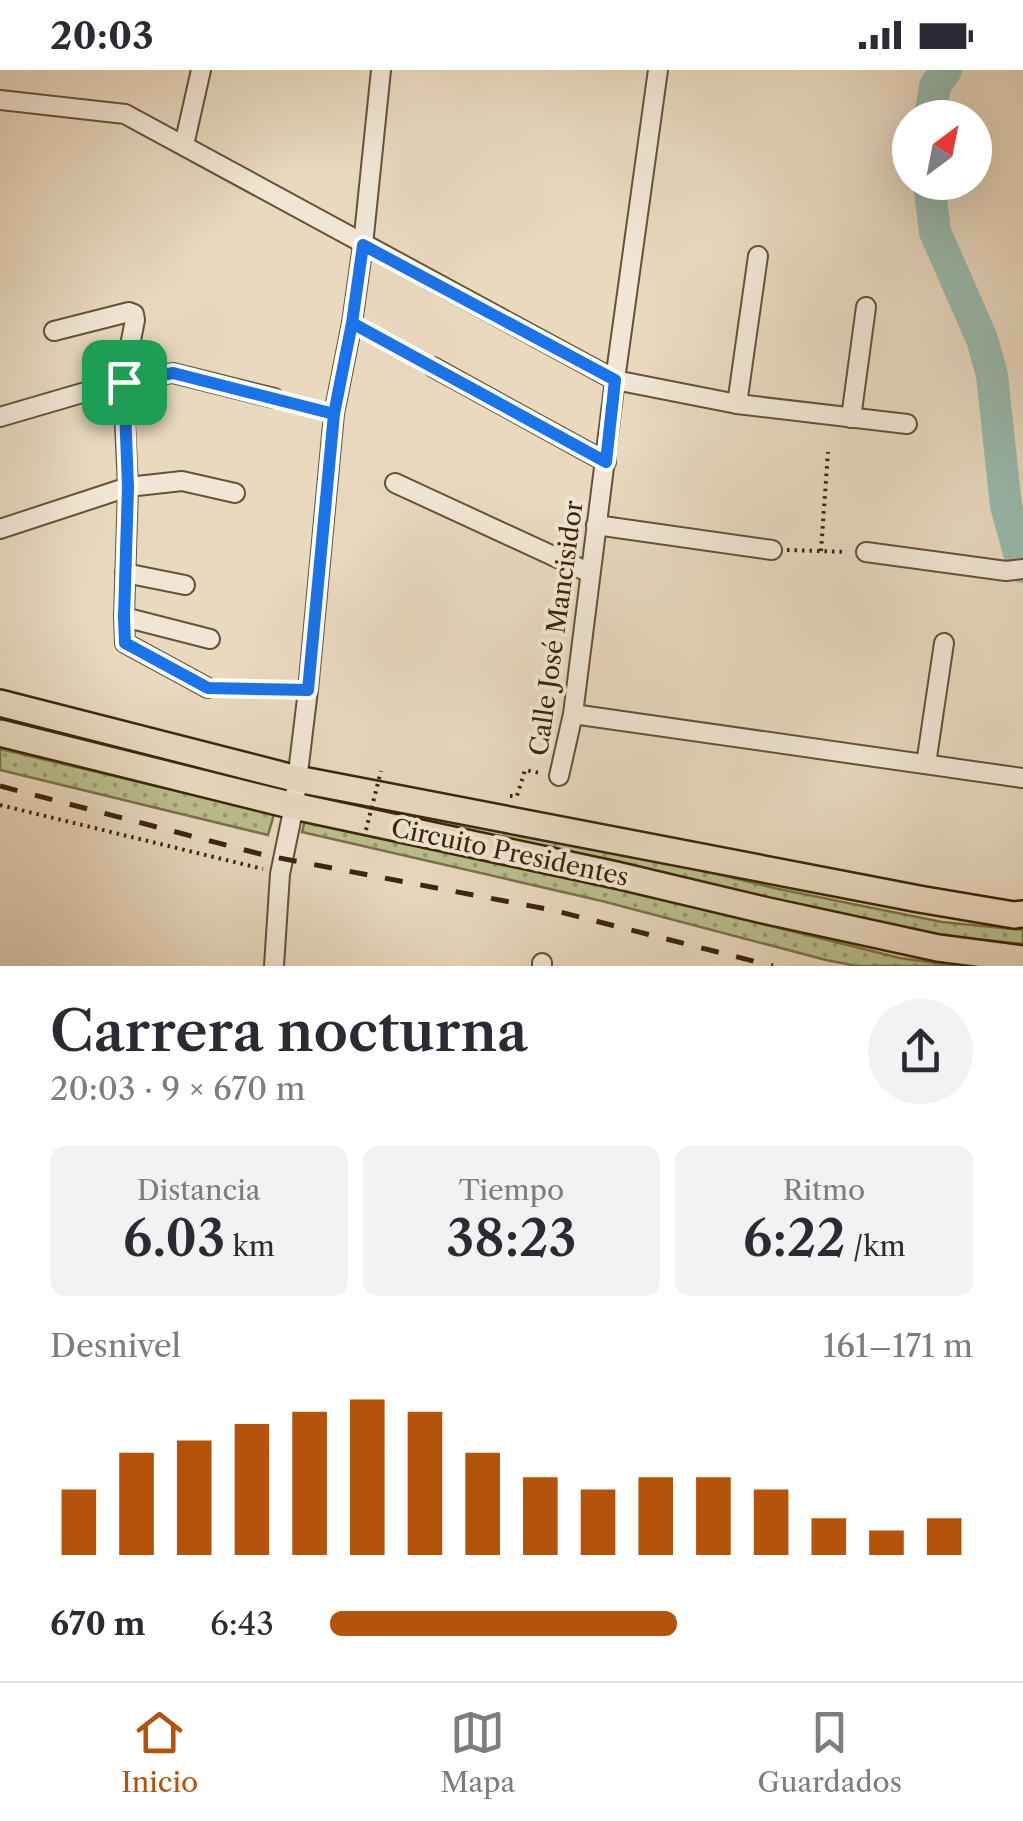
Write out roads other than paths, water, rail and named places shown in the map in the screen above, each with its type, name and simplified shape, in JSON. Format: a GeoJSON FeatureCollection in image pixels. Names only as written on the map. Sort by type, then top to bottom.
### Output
{"type":"FeatureCollection","features":[{"type":"Feature","properties":{"kind":"main road","name":"Circuito Presidentes"},"geometry":{"type":"LineString","coordinates":[[0,702],[297,780],[919,899],[1023,914]]}},
{"type":"Feature","properties":{"kind":"main road","name":"Circuito Presidentes"},"geometry":{"type":"LineString","coordinates":[[0,733],[294,806],[616,874],[768,912],[938,948],[1023,959]]}},
{"type":"Feature","properties":{"kind":"street"},"geometry":{"type":"LineString","coordinates":[[184,146],[202,70]]}},
{"type":"Feature","properties":{"kind":"street"},"geometry":{"type":"LineString","coordinates":[[274,966],[280,873],[294,806],[308,690],[334,414],[363,245],[381,70]]}},
{"type":"Feature","properties":{"kind":"street","name":"Calle José Mancisidor"},"geometry":{"type":"LineString","coordinates":[[560,776],[573,714],[658,70]]}},
{"type":"Feature","properties":{"kind":"street"},"geometry":{"type":"LineString","coordinates":[[0,100],[125,114],[615,380],[738,404],[907,424]]}},
{"type":"Feature","properties":{"kind":"street"},"geometry":{"type":"LineString","coordinates":[[738,404],[758,256]]}},
{"type":"Feature","properties":{"kind":"street"},"geometry":{"type":"LineString","coordinates":[[850,418],[866,307]]}},
{"type":"Feature","properties":{"kind":"street"},"geometry":{"type":"LineString","coordinates":[[54,331],[134,314],[124,382],[128,487],[125,643],[208,688]]}},
{"type":"Feature","properties":{"kind":"street"},"geometry":{"type":"LineString","coordinates":[[433,367],[606,462]]}},
{"type":"Feature","properties":{"kind":"street"},"geometry":{"type":"LineString","coordinates":[[0,417],[124,382],[173,373],[274,398]]}},
{"type":"Feature","properties":{"kind":"street"},"geometry":{"type":"LineString","coordinates":[[0,529],[128,487],[182,481],[235,493]]}},
{"type":"Feature","properties":{"kind":"street"},"geometry":{"type":"LineString","coordinates":[[394,482],[590,574]]}},
{"type":"Feature","properties":{"kind":"street"},"geometry":{"type":"LineString","coordinates":[[596,525],[772,550]]}},
{"type":"Feature","properties":{"kind":"street"},"geometry":{"type":"LineString","coordinates":[[866,552],[1014,570]]}},
{"type":"Feature","properties":{"kind":"street"},"geometry":{"type":"LineString","coordinates":[[125,572],[185,584]]}},
{"type":"Feature","properties":{"kind":"street"},"geometry":{"type":"LineString","coordinates":[[124,617],[210,640]]}},
{"type":"Feature","properties":{"kind":"street"},"geometry":{"type":"LineString","coordinates":[[926,764],[944,643]]}},
{"type":"Feature","properties":{"kind":"street"},"geometry":{"type":"LineString","coordinates":[[573,714],[1022,778]]}},
{"type":"Feature","properties":{"kind":"waterway"},"geometry":{"type":"LineString","coordinates":[[933,100],[935,86],[946,70]]}},
{"type":"Feature","properties":{"kind":"waterway"},"geometry":{"type":"LineString","coordinates":[[931,200],[935,232],[982,339],[992,375],[1006,506],[1023,567]]}},
{"type":"Feature","properties":{"kind":"railway"},"geometry":{"type":"LineString","coordinates":[[0,786],[264,855],[552,910],[773,966]]}}]}
